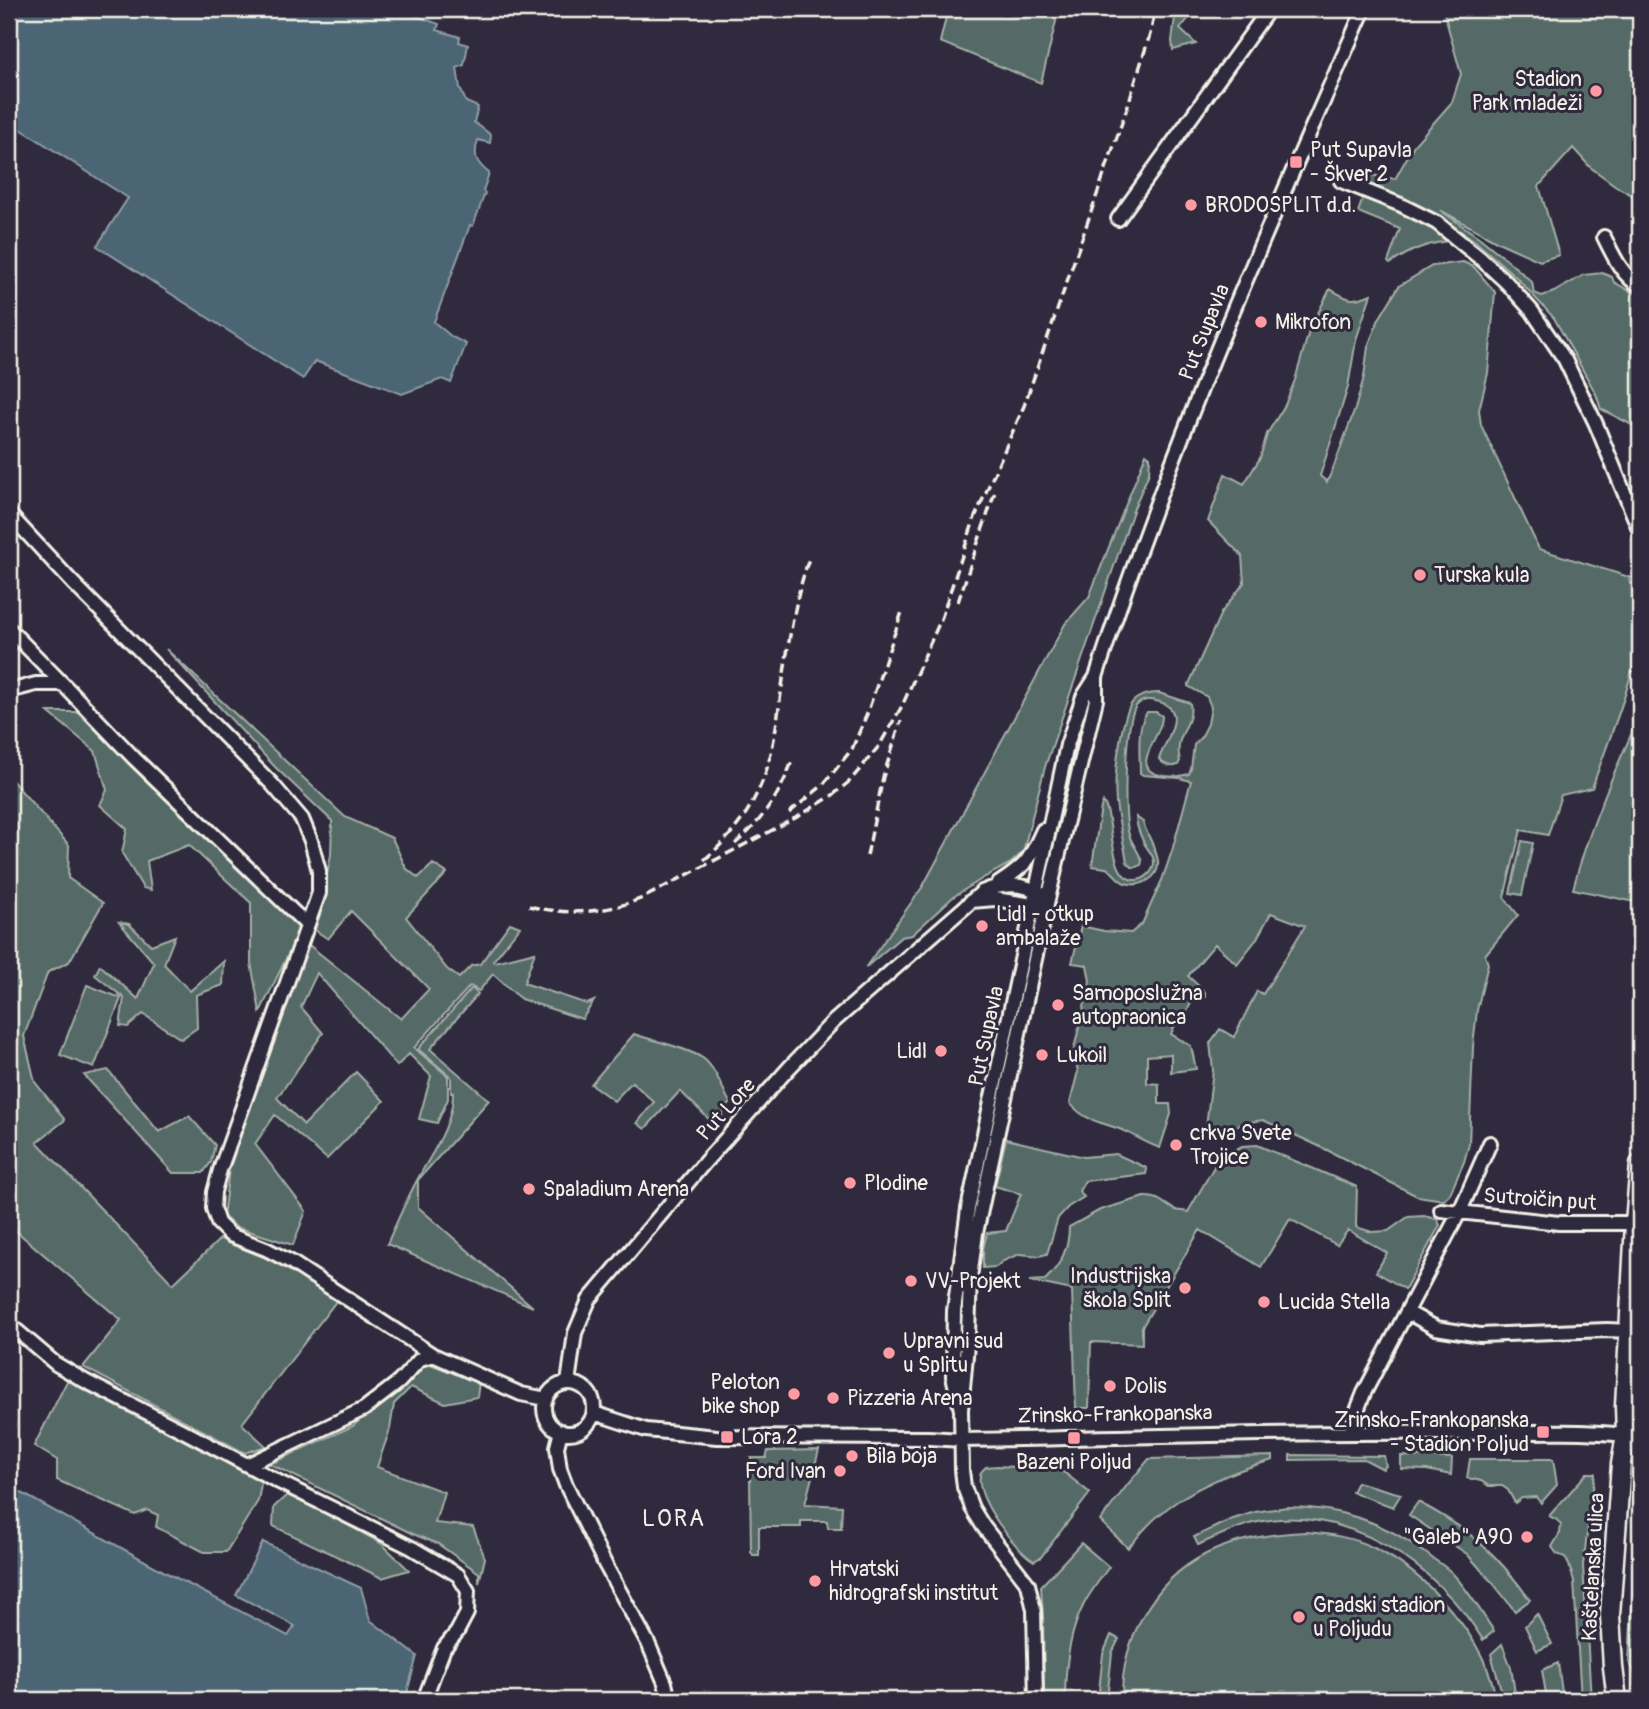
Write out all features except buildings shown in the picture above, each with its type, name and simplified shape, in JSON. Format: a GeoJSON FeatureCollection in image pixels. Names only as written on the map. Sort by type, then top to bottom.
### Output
{"type":"FeatureCollection","features":[{"type":"Feature","properties":{"kind":"main road","name":"Kaštelanska ulica"},"geometry":{"type":"LineString","coordinates":[[1617,1700],[1610,1615],[1621,1464],[1633,1435],[1625,1406],[1640,1164]]}},
{"type":"Feature","properties":{"kind":"street"},"geometry":{"type":"LineString","coordinates":[[1118,219],[1269,9]]}},
{"type":"Feature","properties":{"kind":"street","name":"Put Supavla"},"geometry":{"type":"LineString","coordinates":[[961,1410],[953,1376],[954,1311],[968,1209],[1067,745],[1083,697],[1096,677],[1146,530],[1245,280],[1364,9]]}},
{"type":"Feature","properties":{"kind":"street"},"geometry":{"type":"LineString","coordinates":[[1341,181],[1437,223],[1489,266],[1532,311],[1565,359],[1640,531]]}},
{"type":"Feature","properties":{"kind":"street"},"geometry":{"type":"LineString","coordinates":[[1604,237],[1631,281],[1640,286]]}},
{"type":"Feature","properties":{"kind":"street"},"geometry":{"type":"LineString","coordinates":[[9,514],[73,583],[272,784],[302,818],[311,841],[319,871],[319,893],[220,1170],[213,1208],[218,1223],[230,1235],[291,1262],[433,1355],[521,1394],[546,1399]]}},
{"type":"Feature","properties":{"kind":"street"},"geometry":{"type":"LineString","coordinates":[[9,629],[134,758],[307,925]]}},
{"type":"Feature","properties":{"kind":"street","name":"Put Supavla"},"geometry":{"type":"LineString","coordinates":[[1035,1700],[1034,1609],[1028,1584],[972,1508],[964,1487],[961,1410],[966,1373],[970,1278],[976,1233],[1048,899],[1096,700],[1096,677]]}},
{"type":"Feature","properties":{"kind":"street"},"geometry":{"type":"LineString","coordinates":[[9,691],[36,684],[63,684]]}},
{"type":"Feature","properties":{"kind":"street","name":"Put Lore"},"geometry":{"type":"LineString","coordinates":[[568,1383],[575,1334],[589,1300],[705,1162],[832,1023],[971,901],[1027,862],[1053,811]]}},
{"type":"Feature","properties":{"kind":"street"},"geometry":{"type":"LineString","coordinates":[[971,901],[984,898],[1033,905],[1048,899],[1022,886],[993,887]]}},
{"type":"Feature","properties":{"kind":"street"},"geometry":{"type":"LineString","coordinates":[[1351,1432],[1364,1393],[1460,1211],[1490,1143]]}},
{"type":"Feature","properties":{"kind":"street","name":"Sutroičin put"},"geometry":{"type":"LineString","coordinates":[[1441,1210],[1559,1223],[1635,1223]]}},
{"type":"Feature","properties":{"kind":"street"},"geometry":{"type":"LineString","coordinates":[[1407,1312],[1436,1328],[1480,1335],[1630,1331]]}},
{"type":"Feature","properties":{"kind":"street"},"geometry":{"type":"LineString","coordinates":[[9,1324],[66,1370],[412,1548],[458,1575],[468,1591],[467,1612],[457,1632],[444,1648],[424,1700]]}},
{"type":"Feature","properties":{"kind":"street"},"geometry":{"type":"LineString","coordinates":[[247,1465],[364,1409],[399,1382],[420,1359],[433,1355]]}},
{"type":"Feature","properties":{"kind":"street"},"geometry":{"type":"LineString","coordinates":[[568,1383],[583,1386],[594,1405],[591,1421],[578,1431],[569,1433],[554,1427],[545,1414],[546,1399],[555,1388],[568,1383]]}},
{"type":"Feature","properties":{"kind":"street","name":"Zrinsko-Frankopanska"},"geometry":{"type":"LineString","coordinates":[[594,1413],[646,1430],[717,1437],[962,1440],[1351,1432],[1593,1431],[1633,1435]]}},
{"type":"Feature","properties":{"kind":"street"},"geometry":{"type":"LineString","coordinates":[[561,1431],[557,1447],[560,1469],[566,1485],[648,1643],[665,1683],[669,1700]]}},
{"type":"Feature","properties":{"kind":"green space"},"geometry":{"type":"Polygon","coordinates":[[[948,9],[1059,9],[1041,83],[940,42],[948,9]]]}},
{"type":"Feature","properties":{"kind":"green space"},"geometry":{"type":"Polygon","coordinates":[[[1176,9],[1196,9],[1180,29],[1196,44],[1173,50],[1172,41],[1176,9]]]}},
{"type":"Feature","properties":{"kind":"green space"},"geometry":{"type":"Polygon","coordinates":[[[1443,9],[1640,9],[1640,200],[1590,167],[1573,148],[1539,186],[1559,255],[1540,261],[1498,242],[1440,210],[1480,238],[1532,282],[1534,293],[1542,296],[1584,275],[1602,273],[1640,297],[1640,429],[1601,409],[1596,394],[1554,318],[1516,277],[1474,240],[1417,207],[1366,190],[1371,175],[1395,179],[1414,145],[1452,102],[1461,74],[1443,9]]]}},
{"type":"Feature","properties":{"kind":"green space"},"geometry":{"type":"Polygon","coordinates":[[[1363,198],[1424,222],[1451,239],[1417,249],[1390,264],[1388,262],[1400,229],[1358,212],[1363,198]]]}},
{"type":"Feature","properties":{"kind":"green space"},"geometry":{"type":"Polygon","coordinates":[[[1463,262],[1474,267],[1495,292],[1488,373],[1479,410],[1481,425],[1539,549],[1629,577],[1630,584],[1640,585],[1641,622],[1632,672],[1592,788],[1561,795],[1548,835],[1521,830],[1504,897],[1518,915],[1485,955],[1488,964],[1477,1010],[1473,1047],[1469,1144],[1450,1194],[1444,1200],[1417,1196],[1263,1120],[1210,1134],[1206,1126],[1213,1070],[1210,1043],[1220,1029],[1234,1037],[1257,991],[1263,994],[1305,926],[1271,913],[1256,940],[1237,964],[1215,944],[1188,976],[1205,992],[1205,997],[1192,1001],[1185,1015],[1180,1013],[1171,1034],[1191,1046],[1196,1069],[1171,1072],[1171,1054],[1147,1056],[1147,1083],[1159,1084],[1159,1104],[1170,1104],[1171,1114],[1160,1148],[1088,1118],[1070,1103],[1078,1071],[1073,1053],[1090,981],[1087,965],[1072,963],[1081,926],[1131,933],[1142,924],[1172,851],[1191,781],[1140,773],[1140,733],[1147,712],[1156,712],[1162,716],[1146,764],[1149,770],[1164,776],[1189,774],[1194,745],[1208,724],[1211,707],[1207,697],[1188,686],[1221,613],[1244,583],[1242,556],[1208,521],[1225,474],[1244,484],[1260,458],[1267,434],[1285,405],[1295,380],[1309,331],[1330,289],[1350,299],[1371,294],[1356,340],[1348,387],[1320,476],[1327,482],[1355,409],[1364,377],[1368,346],[1379,319],[1399,286],[1432,266],[1463,262]]]}},
{"type":"Feature","properties":{"kind":"green space"},"geometry":{"type":"Polygon","coordinates":[[[1146,454],[1150,457],[1149,473],[1134,508],[1045,767],[1023,852],[1011,863],[953,897],[912,935],[901,937],[865,968],[923,886],[1065,624],[1089,597],[1146,454]]]}},
{"type":"Feature","properties":{"kind":"green space"},"geometry":{"type":"Polygon","coordinates":[[[166,649],[345,817],[392,838],[406,868],[418,878],[433,864],[447,873],[406,917],[447,969],[459,978],[471,966],[480,964],[510,923],[520,927],[493,961],[535,952],[524,983],[587,1004],[594,1001],[582,1019],[521,999],[493,974],[479,991],[470,986],[414,1048],[448,1076],[448,1099],[437,1123],[419,1119],[431,1076],[409,1054],[397,1066],[317,973],[301,1007],[323,1033],[277,1098],[304,1125],[356,1072],[384,1101],[327,1159],[275,1115],[255,1144],[306,1211],[293,1245],[236,1227],[223,1216],[229,1170],[297,965],[309,945],[401,1019],[429,989],[351,911],[328,939],[315,930],[331,855],[332,821],[275,767],[166,649]]]}},
{"type":"Feature","properties":{"kind":"green space"},"geometry":{"type":"Polygon","coordinates":[[[1159,693],[1190,703],[1189,719],[1179,744],[1180,761],[1178,765],[1172,766],[1159,759],[1173,726],[1172,711],[1166,705],[1148,700],[1136,706],[1132,716],[1126,767],[1127,820],[1129,835],[1142,861],[1141,865],[1132,867],[1127,862],[1116,802],[1119,749],[1126,715],[1132,703],[1142,696],[1159,693]]]}},
{"type":"Feature","properties":{"kind":"green space"},"geometry":{"type":"Polygon","coordinates":[[[48,712],[78,712],[301,928],[260,1012],[251,963],[251,903],[189,845],[147,861],[151,890],[143,888],[122,853],[127,829],[100,805],[107,790],[95,751],[48,712]]]}},
{"type":"Feature","properties":{"kind":"green space"},"geometry":{"type":"Polygon","coordinates":[[[1637,722],[1640,722],[1640,903],[1573,889],[1601,804],[1637,722]]]}},
{"type":"Feature","properties":{"kind":"green space"},"geometry":{"type":"Polygon","coordinates":[[[9,777],[69,845],[68,878],[103,903],[69,962],[48,972],[24,1036],[35,1082],[65,1120],[37,1142],[173,1284],[220,1239],[278,1263],[337,1300],[242,1424],[266,1446],[245,1453],[83,1367],[121,1320],[9,1225],[9,777]]]}},
{"type":"Feature","properties":{"kind":"green space"},"geometry":{"type":"Polygon","coordinates":[[[1103,802],[1107,809],[1116,860],[1127,878],[1137,880],[1149,874],[1154,862],[1140,834],[1136,817],[1143,822],[1158,861],[1158,869],[1147,881],[1125,883],[1108,869],[1092,866],[1103,802]]]}},
{"type":"Feature","properties":{"kind":"green space"},"geometry":{"type":"Polygon","coordinates":[[[1522,841],[1533,843],[1522,895],[1510,893],[1522,841]]]}},
{"type":"Feature","properties":{"kind":"green space"},"geometry":{"type":"Polygon","coordinates":[[[119,922],[129,924],[151,945],[175,936],[164,964],[190,991],[224,961],[223,985],[196,995],[197,1028],[181,1039],[143,1014],[128,1027],[120,1026],[124,998],[95,975],[100,965],[138,999],[154,963],[119,922]]]}},
{"type":"Feature","properties":{"kind":"green space"},"geometry":{"type":"Polygon","coordinates":[[[87,985],[121,998],[94,1068],[60,1055],[87,985]]]}},
{"type":"Feature","properties":{"kind":"green space"},"geometry":{"type":"Polygon","coordinates":[[[472,988],[478,994],[430,1049],[489,1100],[418,1180],[418,1207],[533,1307],[387,1244],[411,1191],[440,1140],[452,1105],[451,1077],[418,1049],[472,988]]]}},
{"type":"Feature","properties":{"kind":"green space"},"geometry":{"type":"Polygon","coordinates":[[[634,1034],[689,1051],[708,1063],[730,1103],[717,1127],[680,1091],[645,1129],[637,1123],[654,1102],[632,1082],[614,1101],[591,1084],[634,1034]]]}},
{"type":"Feature","properties":{"kind":"green space"},"geometry":{"type":"Polygon","coordinates":[[[108,1070],[159,1132],[189,1116],[215,1145],[211,1162],[203,1173],[173,1173],[84,1075],[108,1070]]]}},
{"type":"Feature","properties":{"kind":"green space"},"geometry":{"type":"Polygon","coordinates":[[[1006,1139],[1084,1157],[1116,1154],[1145,1167],[1146,1174],[1085,1181],[1079,1191],[1084,1197],[1068,1207],[1058,1218],[1047,1254],[1020,1254],[996,1267],[983,1268],[983,1249],[987,1233],[1006,1231],[1021,1194],[995,1186],[1006,1139]]]}},
{"type":"Feature","properties":{"kind":"green space"},"geometry":{"type":"Polygon","coordinates":[[[1257,1145],[1357,1187],[1356,1227],[1372,1232],[1388,1231],[1408,1217],[1437,1219],[1440,1225],[1405,1289],[1376,1272],[1387,1253],[1348,1230],[1337,1245],[1290,1219],[1261,1267],[1200,1230],[1142,1327],[1142,1344],[1091,1342],[1089,1408],[1076,1408],[1072,1290],[1029,1281],[1045,1280],[1055,1269],[1065,1250],[1069,1227],[1100,1210],[1144,1197],[1158,1199],[1172,1208],[1188,1212],[1219,1158],[1242,1146],[1257,1145]]]}},
{"type":"Feature","properties":{"kind":"green space"},"geometry":{"type":"Polygon","coordinates":[[[430,1364],[479,1383],[477,1397],[445,1403],[411,1387],[394,1404],[390,1429],[377,1467],[444,1492],[435,1523],[473,1527],[485,1558],[479,1583],[479,1573],[438,1544],[270,1464],[353,1426],[418,1369],[430,1364]]]}},
{"type":"Feature","properties":{"kind":"green space"},"geometry":{"type":"Polygon","coordinates":[[[68,1379],[262,1478],[258,1501],[226,1552],[204,1552],[156,1527],[158,1515],[147,1510],[135,1515],[57,1480],[57,1460],[34,1446],[68,1379]]]}},
{"type":"Feature","properties":{"kind":"green space"},"geometry":{"type":"Polygon","coordinates":[[[819,1450],[805,1504],[842,1506],[841,1528],[828,1528],[827,1521],[801,1521],[801,1527],[759,1527],[759,1555],[753,1555],[751,1458],[766,1458],[768,1451],[819,1450]]]}},
{"type":"Feature","properties":{"kind":"green space"},"geometry":{"type":"Polygon","coordinates":[[[1290,1455],[1384,1456],[1386,1466],[1383,1469],[1364,1459],[1290,1460],[1290,1455]]]}},
{"type":"Feature","properties":{"kind":"green space"},"geometry":{"type":"Polygon","coordinates":[[[1273,1456],[1273,1460],[1228,1475],[1183,1497],[1154,1520],[1128,1548],[1100,1521],[1149,1459],[1273,1456]]]}},
{"type":"Feature","properties":{"kind":"green space"},"geometry":{"type":"Polygon","coordinates":[[[1401,1456],[1452,1458],[1451,1475],[1427,1470],[1401,1469],[1401,1456]]]}},
{"type":"Feature","properties":{"kind":"green space"},"geometry":{"type":"Polygon","coordinates":[[[1470,1459],[1553,1459],[1557,1485],[1541,1503],[1536,1497],[1522,1498],[1515,1503],[1508,1490],[1502,1486],[1489,1486],[1467,1478],[1470,1459]]]}},
{"type":"Feature","properties":{"kind":"green space"},"geometry":{"type":"Polygon","coordinates":[[[986,1467],[1056,1469],[1090,1493],[1041,1557],[1034,1561],[998,1523],[984,1497],[980,1486],[980,1473],[986,1467]]]}},
{"type":"Feature","properties":{"kind":"green space"},"geometry":{"type":"Polygon","coordinates":[[[1587,1473],[1595,1473],[1583,1565],[1591,1700],[1581,1700],[1574,1581],[1565,1557],[1557,1554],[1552,1547],[1560,1533],[1561,1525],[1549,1516],[1587,1473]]]}},
{"type":"Feature","properties":{"kind":"green space"},"geometry":{"type":"Polygon","coordinates":[[[1357,1482],[1401,1494],[1393,1507],[1352,1492],[1357,1482]]]}},
{"type":"Feature","properties":{"kind":"green space"},"geometry":{"type":"Polygon","coordinates":[[[289,1493],[381,1543],[409,1570],[382,1578],[273,1526],[274,1507],[289,1493]]]}},
{"type":"Feature","properties":{"kind":"green space"},"geometry":{"type":"Polygon","coordinates":[[[1418,1502],[1480,1543],[1506,1569],[1530,1600],[1515,1611],[1467,1554],[1409,1515],[1418,1502]]]}},
{"type":"Feature","properties":{"kind":"green space"},"geometry":{"type":"Polygon","coordinates":[[[1287,1507],[1325,1510],[1361,1518],[1411,1543],[1453,1574],[1470,1594],[1494,1631],[1483,1640],[1441,1587],[1414,1564],[1385,1545],[1354,1531],[1321,1521],[1287,1519],[1246,1525],[1198,1545],[1194,1537],[1230,1520],[1255,1512],[1287,1507]]]}},
{"type":"Feature","properties":{"kind":"green space","name":"Gradski stadion u Poljudu"},"geometry":{"type":"Polygon","coordinates":[[[1306,1532],[1366,1544],[1415,1574],[1452,1611],[1468,1632],[1481,1655],[1496,1700],[1122,1700],[1127,1656],[1134,1635],[1143,1615],[1170,1580],[1206,1554],[1230,1544],[1267,1536],[1306,1532]]]}},
{"type":"Feature","properties":{"kind":"green space"},"geometry":{"type":"Polygon","coordinates":[[[1636,1533],[1640,1533],[1640,1700],[1637,1700],[1634,1671],[1629,1662],[1636,1533]]]}},
{"type":"Feature","properties":{"kind":"green space"},"geometry":{"type":"Polygon","coordinates":[[[1081,1543],[1109,1567],[1087,1599],[1071,1639],[1065,1700],[1044,1700],[1041,1586],[1081,1543]]]}},
{"type":"Feature","properties":{"kind":"green space"},"geometry":{"type":"Polygon","coordinates":[[[1537,1614],[1552,1644],[1537,1651],[1525,1626],[1537,1614]]]}},
{"type":"Feature","properties":{"kind":"green space"},"geometry":{"type":"Polygon","coordinates":[[[1111,1635],[1119,1639],[1112,1653],[1107,1700],[1098,1700],[1103,1654],[1111,1635]]]}},
{"type":"Feature","properties":{"kind":"green space"},"geometry":{"type":"Polygon","coordinates":[[[1502,1644],[1511,1667],[1516,1700],[1504,1700],[1491,1654],[1502,1644]]]}},
{"type":"Feature","properties":{"kind":"green space"},"geometry":{"type":"Polygon","coordinates":[[[1558,1663],[1563,1700],[1547,1700],[1542,1670],[1558,1663]]]}},
{"type":"Feature","properties":{"kind":"water"},"geometry":{"type":"Polygon","coordinates":[[[9,9],[397,9],[439,24],[437,30],[460,37],[459,42],[468,45],[464,65],[457,68],[460,88],[466,102],[478,107],[474,122],[491,135],[490,143],[478,140],[476,150],[478,162],[489,173],[483,191],[485,193],[473,226],[470,225],[434,322],[452,337],[466,344],[451,383],[442,379],[402,394],[315,361],[303,379],[97,246],[128,198],[9,123],[9,9]]]}},
{"type":"Feature","properties":{"kind":"water"},"geometry":{"type":"Polygon","coordinates":[[[9,1486],[288,1636],[295,1626],[236,1595],[263,1542],[361,1588],[370,1620],[417,1656],[405,1700],[9,1700],[9,1486]]]}},
{"type":"Feature","properties":{"kind":"railway"},"geometry":{"type":"LineString","coordinates":[[529,906],[573,912],[602,910],[645,897],[799,816],[833,795],[850,781],[879,746],[902,706],[941,619],[975,517],[1024,406],[1128,105],[1151,31],[1155,9]]}},
{"type":"Feature","properties":{"kind":"railway"},"geometry":{"type":"LineString","coordinates":[[958,602],[996,489]]}},
{"type":"Feature","properties":{"kind":"railway"},"geometry":{"type":"LineString","coordinates":[[704,860],[739,823],[766,773],[789,641],[810,556]]}},
{"type":"Feature","properties":{"kind":"railway"},"geometry":{"type":"LineString","coordinates":[[789,813],[823,785],[852,749],[867,714],[903,609]]}},
{"type":"Feature","properties":{"kind":"railway"},"geometry":{"type":"LineString","coordinates":[[867,856],[883,777],[901,721]]}},
{"type":"Feature","properties":{"kind":"railway"},"geometry":{"type":"LineString","coordinates":[[735,844],[769,807],[792,761]]}},
{"type":"Feature","properties":{"kind":"place","name":"Stadion Park mladeži"},"geometry":{"type":"Point","coordinates":[1596,91]}},
{"type":"Feature","properties":{"kind":"place","name":"Put Supavla - Škver 2"},"geometry":{"type":"Point","coordinates":[1296,162]}},
{"type":"Feature","properties":{"kind":"place","name":"BRODOSPLIT d.d."},"geometry":{"type":"Point","coordinates":[1191,205]}},
{"type":"Feature","properties":{"kind":"place","name":"Mikrofon"},"geometry":{"type":"Point","coordinates":[1261,322]}},
{"type":"Feature","properties":{"kind":"place","name":"Turska kula"},"geometry":{"type":"Point","coordinates":[1420,575]}},
{"type":"Feature","properties":{"kind":"place","name":"Lidl - otkup ambalaže"},"geometry":{"type":"Point","coordinates":[982,926]}},
{"type":"Feature","properties":{"kind":"place","name":"Samoposlužna autopraonica"},"geometry":{"type":"Point","coordinates":[1058,1005]}},
{"type":"Feature","properties":{"kind":"place","name":"Lidl"},"geometry":{"type":"Point","coordinates":[941,1051]}},
{"type":"Feature","properties":{"kind":"place","name":"Lukoil"},"geometry":{"type":"Point","coordinates":[1042,1055]}},
{"type":"Feature","properties":{"kind":"place","name":"crkva Svete Trojice"},"geometry":{"type":"Point","coordinates":[1176,1145]}},
{"type":"Feature","properties":{"kind":"place","name":"Plodine"},"geometry":{"type":"Point","coordinates":[850,1183]}},
{"type":"Feature","properties":{"kind":"place","name":"Spaladium Arena"},"geometry":{"type":"Point","coordinates":[529,1189]}},
{"type":"Feature","properties":{"kind":"place","name":"VV-Projekt"},"geometry":{"type":"Point","coordinates":[911,1281]}},
{"type":"Feature","properties":{"kind":"place","name":"Industrijska škola Split"},"geometry":{"type":"Point","coordinates":[1185,1288]}},
{"type":"Feature","properties":{"kind":"place","name":"Lucida Stella"},"geometry":{"type":"Point","coordinates":[1264,1302]}},
{"type":"Feature","properties":{"kind":"place","name":"Upravni sud u Splitu"},"geometry":{"type":"Point","coordinates":[889,1353]}},
{"type":"Feature","properties":{"kind":"place","name":"Dolis"},"geometry":{"type":"Point","coordinates":[1110,1386]}},
{"type":"Feature","properties":{"kind":"place","name":"Peloton bike shop"},"geometry":{"type":"Point","coordinates":[794,1394]}},
{"type":"Feature","properties":{"kind":"place","name":"Pizzeria Arena"},"geometry":{"type":"Point","coordinates":[833,1398]}},
{"type":"Feature","properties":{"kind":"place","name":"Zrinsko-Frankopanska - Stadion Poljud"},"geometry":{"type":"Point","coordinates":[1543,1432]}},
{"type":"Feature","properties":{"kind":"place","name":"Lora 2"},"geometry":{"type":"Point","coordinates":[727,1437]}},
{"type":"Feature","properties":{"kind":"place","name":"Bazeni Poljud"},"geometry":{"type":"Point","coordinates":[1074,1438]}},
{"type":"Feature","properties":{"kind":"place","name":"Bila boja"},"geometry":{"type":"Point","coordinates":[852,1456]}},
{"type":"Feature","properties":{"kind":"place","name":"Ford Ivan"},"geometry":{"type":"Point","coordinates":[840,1471]}},
{"type":"Feature","properties":{"kind":"place","name":"\"Galeb\" A90"},"geometry":{"type":"Point","coordinates":[1527,1537]}},
{"type":"Feature","properties":{"kind":"place","name":"Hrvatski hidrografski institut"},"geometry":{"type":"Point","coordinates":[815,1581]}},
{"type":"Feature","properties":{"kind":"place","name":"Gradski stadion u Poljudu"},"geometry":{"type":"Point","coordinates":[1299,1617]}},
{"type":"Feature","properties":{"kind":"district","name":"LORA"},"geometry":{"type":"Point","coordinates":[674,1518]}}]}
